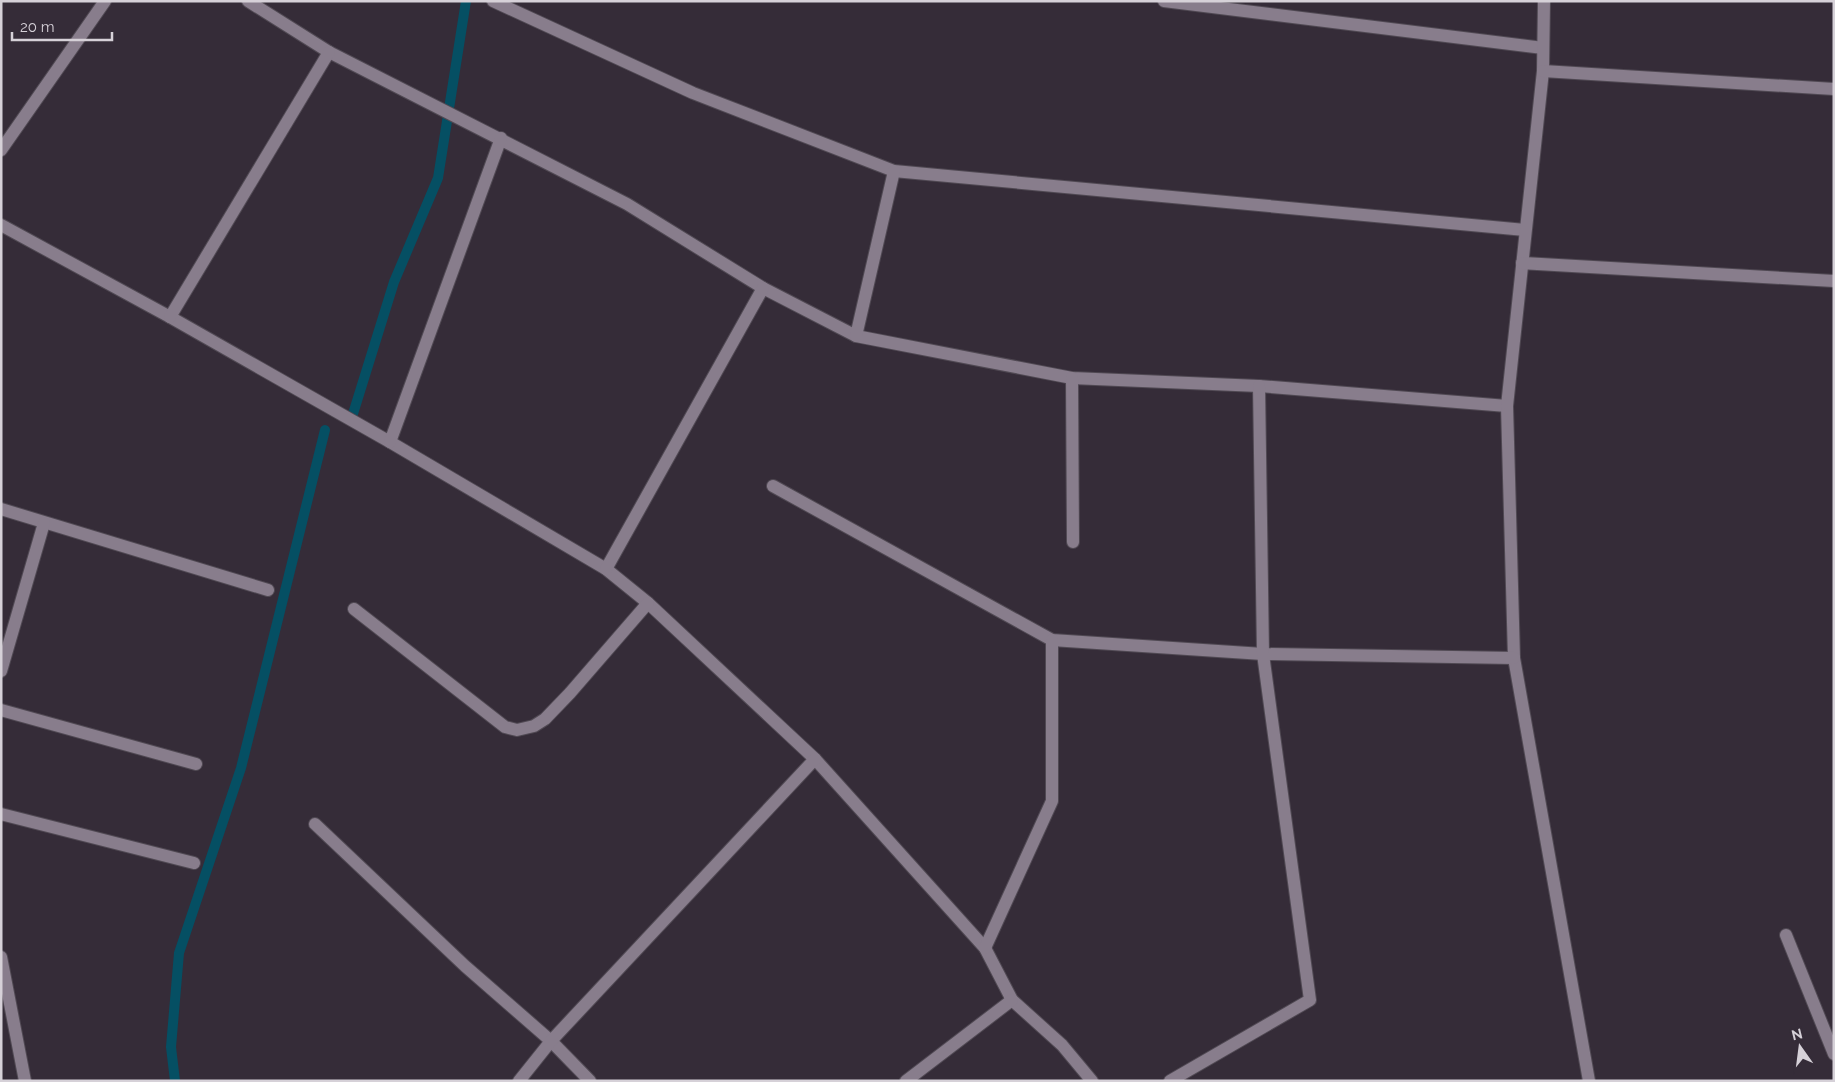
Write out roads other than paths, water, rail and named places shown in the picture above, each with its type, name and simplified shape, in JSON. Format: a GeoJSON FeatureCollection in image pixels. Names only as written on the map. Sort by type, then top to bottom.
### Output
{"type":"FeatureCollection","features":[{"type":"Feature","properties":{"kind":"street"},"geometry":{"type":"LineString","coordinates":[[1,150],[104,1]]}},
{"type":"Feature","properties":{"kind":"street"},"geometry":{"type":"LineString","coordinates":[[248,1],[329,52],[628,204],[763,288],[856,336],[1072,378],[1259,386],[1507,406]]}},
{"type":"Feature","properties":{"kind":"street"},"geometry":{"type":"LineString","coordinates":[[493,1],[693,92],[894,171],[1525,230]]}},
{"type":"Feature","properties":{"kind":"street"},"geometry":{"type":"LineString","coordinates":[[1164,1],[1543,48]]}},
{"type":"Feature","properties":{"kind":"street"},"geometry":{"type":"LineString","coordinates":[[1544,1],[1543,71],[1507,406],[1514,658],[1589,1081]]}},
{"type":"Feature","properties":{"kind":"street"},"geometry":{"type":"LineString","coordinates":[[170,317],[329,52]]}},
{"type":"Feature","properties":{"kind":"street"},"geometry":{"type":"LineString","coordinates":[[1543,71],[1834,88]]}},
{"type":"Feature","properties":{"kind":"street"},"geometry":{"type":"LineString","coordinates":[[390,442],[501,138]]}},
{"type":"Feature","properties":{"kind":"street"},"geometry":{"type":"LineString","coordinates":[[856,336],[894,171]]}},
{"type":"Feature","properties":{"kind":"street"},"geometry":{"type":"LineString","coordinates":[[1,225],[170,317],[390,442],[606,569],[648,603],[815,759],[986,948],[1012,1000],[1062,1045],[1092,1081]]}},
{"type":"Feature","properties":{"kind":"street"},"geometry":{"type":"LineString","coordinates":[[1522,263],[1834,281]]}},
{"type":"Feature","properties":{"kind":"street"},"geometry":{"type":"LineString","coordinates":[[606,569],[763,288]]}},
{"type":"Feature","properties":{"kind":"street"},"geometry":{"type":"LineString","coordinates":[[1072,378],[1073,542]]}},
{"type":"Feature","properties":{"kind":"street"},"geometry":{"type":"LineString","coordinates":[[1170,1081],[1310,1000],[1263,654],[1259,386]]}},
{"type":"Feature","properties":{"kind":"street"},"geometry":{"type":"LineString","coordinates":[[773,486],[1052,640],[1263,654],[1514,658]]}},
{"type":"Feature","properties":{"kind":"street"},"geometry":{"type":"LineString","coordinates":[[1,509],[268,590]]}},
{"type":"Feature","properties":{"kind":"street"},"geometry":{"type":"LineString","coordinates":[[1,670],[44,523]]}},
{"type":"Feature","properties":{"kind":"street"},"geometry":{"type":"LineString","coordinates":[[354,609],[505,727],[517,730],[534,726],[545,719],[648,603]]}},
{"type":"Feature","properties":{"kind":"street"},"geometry":{"type":"LineString","coordinates":[[986,948],[1052,801],[1052,640]]}},
{"type":"Feature","properties":{"kind":"street"},"geometry":{"type":"LineString","coordinates":[[1,710],[196,764]]}},
{"type":"Feature","properties":{"kind":"street"},"geometry":{"type":"LineString","coordinates":[[519,1081],[551,1041],[815,759]]}},
{"type":"Feature","properties":{"kind":"street"},"geometry":{"type":"LineString","coordinates":[[1,814],[194,863]]}},
{"type":"Feature","properties":{"kind":"street"},"geometry":{"type":"LineString","coordinates":[[315,824],[465,966],[551,1041],[590,1081]]}},
{"type":"Feature","properties":{"kind":"street"},"geometry":{"type":"LineString","coordinates":[[1786,935],[1834,1054]]}},
{"type":"Feature","properties":{"kind":"street"},"geometry":{"type":"LineString","coordinates":[[1,957],[25,1081]]}},
{"type":"Feature","properties":{"kind":"street"},"geometry":{"type":"LineString","coordinates":[[906,1081],[1012,1000]]}},
{"type":"Feature","properties":{"kind":"waterway"},"geometry":{"type":"LineString","coordinates":[[352,417],[394,282],[438,178],[466,1]]}},
{"type":"Feature","properties":{"kind":"waterway"},"geometry":{"type":"LineString","coordinates":[[175,1081],[171,1047],[179,953],[241,768],[325,430]]}}]}
